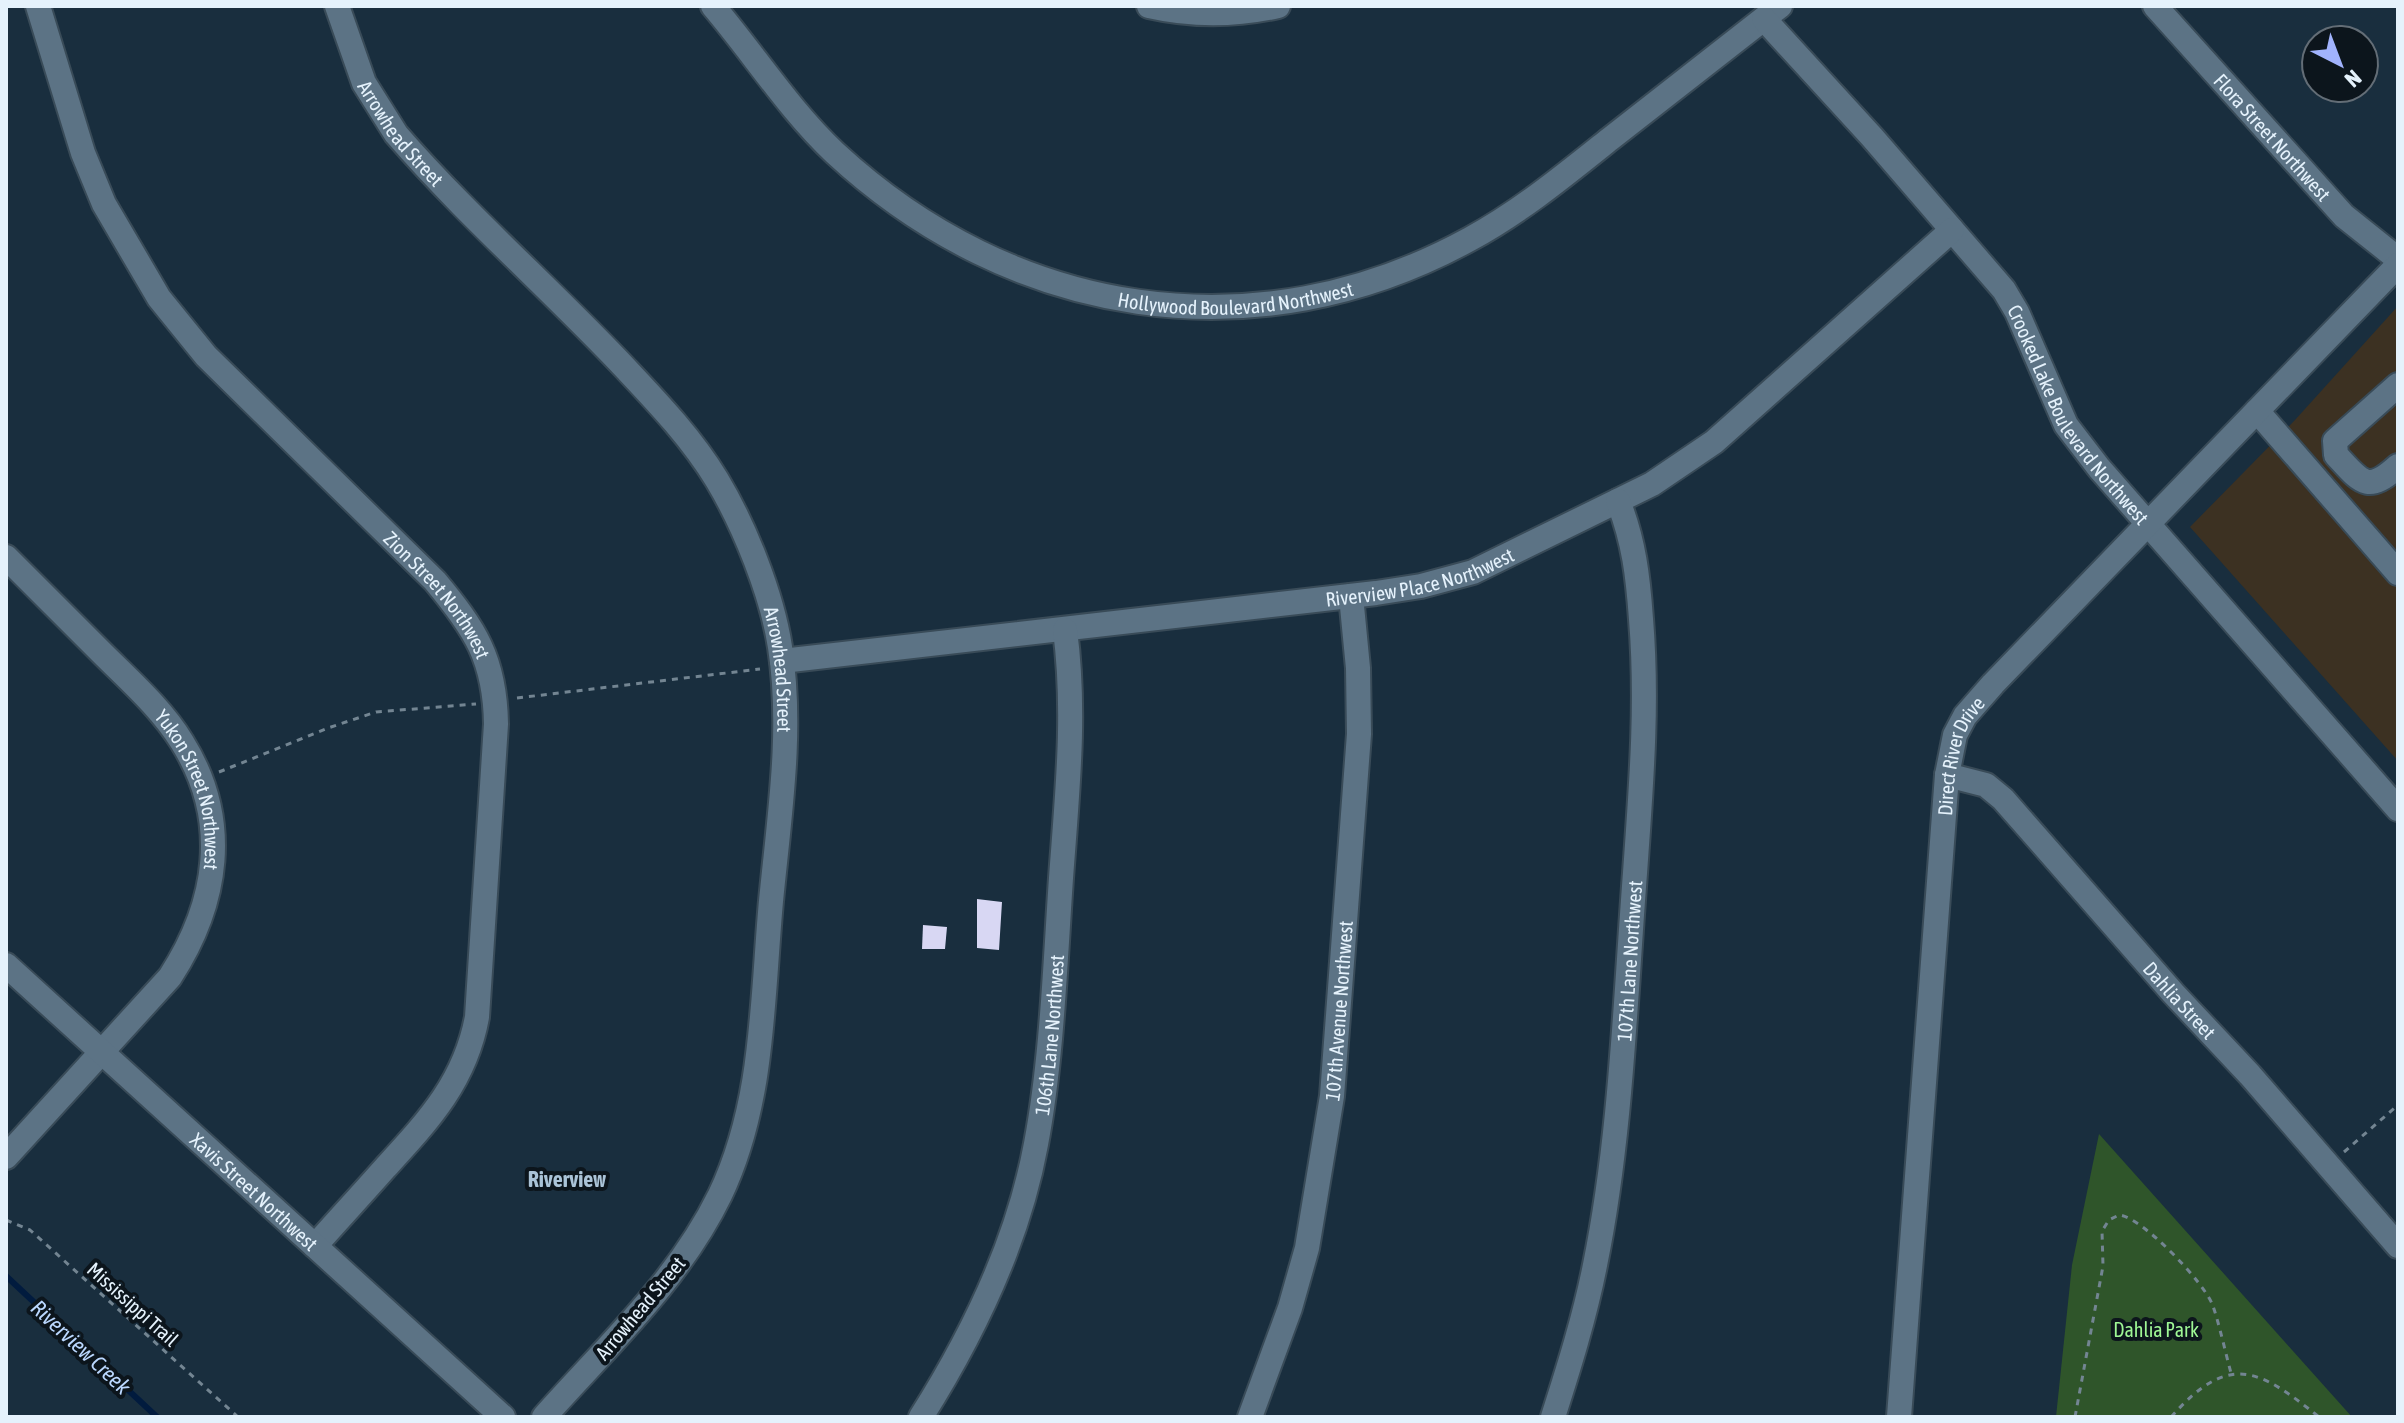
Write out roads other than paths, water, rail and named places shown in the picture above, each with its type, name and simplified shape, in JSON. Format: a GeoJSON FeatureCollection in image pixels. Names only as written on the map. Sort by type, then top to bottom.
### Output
{"type":"FeatureCollection","features":[{"type":"Feature","properties":{"kind":"street","name":"Zion Street Northwest"},"geometry":{"type":"LineString","coordinates":[[38,6],[88,166],[116,227],[159,298],[206,356],[435,581],[467,621],[491,672],[496,724],[473,1039],[455,1081],[433,1113],[315,1246]]}},
{"type":"Feature","properties":{"kind":"street","name":"Arrowhead Street"},"geometry":{"type":"LineString","coordinates":[[337,6],[359,73],[396,134],[665,410],[717,480],[748,545],[776,626],[775,664],[785,740],[759,1051],[751,1102],[732,1168],[710,1214],[682,1260],[646,1305],[544,1417]]}},
{"type":"Feature","properties":{"kind":"street","name":"Hollywood Boulevard Northwest"},"geometry":{"type":"LineString","coordinates":[[713,6],[832,150],[876,188],[929,227],[984,256],[1062,286],[1117,299],[1199,306],[1269,303],[1353,287],[1456,247],[1495,225],[1544,190],[1772,12]]}},
{"type":"Feature","properties":{"kind":"street"},"geometry":{"type":"LineString","coordinates":[[1149,6],[1191,14],[1220,15],[1278,6]]}},
{"type":"Feature","properties":{"kind":"street","name":"Flora Street Northwest"},"geometry":{"type":"LineString","coordinates":[[2155,6],[2344,216],[2398,259]]}},
{"type":"Feature","properties":{"kind":"street","name":"Crooked Lake Boulevard Northwest"},"geometry":{"type":"LineString","coordinates":[[1772,12],[1872,137],[2004,290],[2017,312],[2058,409],[2078,441],[2398,809]]}},
{"type":"Feature","properties":{"kind":"street","name":"Riverview Place Northwest"},"geometry":{"type":"LineString","coordinates":[[775,664],[1351,596],[1421,586],[1465,575],[1672,472],[1714,442],[1952,230]]}},
{"type":"Feature","properties":{"kind":"street","name":"Direct River Drive"},"geometry":{"type":"LineString","coordinates":[[1899,1417],[1947,775],[1955,735],[1965,716],[2398,265]]}},
{"type":"Feature","properties":{"kind":"street"},"geometry":{"type":"LineString","coordinates":[[2398,385],[2335,441],[2336,455],[2360,481],[2371,483],[2382,480],[2398,466]]}},
{"type":"Feature","properties":{"kind":"street"},"geometry":{"type":"LineString","coordinates":[[2257,411],[2398,573]]}},
{"type":"Feature","properties":{"kind":"street","name":"107th Lane Northwest"},"geometry":{"type":"LineString","coordinates":[[1553,1417],[1595,1267],[1608,1192],[1641,791],[1645,693],[1642,632],[1634,547],[1618,501]]}},
{"type":"Feature","properties":{"kind":"street","name":"Yukon Street Northwest"},"geometry":{"type":"LineString","coordinates":[[6,557],[168,722],[194,764],[208,808],[213,864],[210,893],[201,920],[189,948],[170,977],[6,1157]]}},
{"type":"Feature","properties":{"kind":"street","name":"107th Avenue Northwest"},"geometry":{"type":"LineString","coordinates":[[1250,1417],[1290,1308],[1307,1248],[1332,1096],[1359,734],[1358,668],[1351,596]]}},
{"type":"Feature","properties":{"kind":"street","name":"106th Lane Northwest"},"geometry":{"type":"LineString","coordinates":[[921,1417],[976,1321],[996,1275],[1023,1197],[1036,1147],[1045,1080],[1071,730],[1065,630]]}},
{"type":"Feature","properties":{"kind":"street","name":"Dahlia Street"},"geometry":{"type":"LineString","coordinates":[[1947,775],[1986,785],[2003,799],[2398,1246]]}},
{"type":"Feature","properties":{"kind":"street","name":"Xavis Street Northwest"},"geometry":{"type":"LineString","coordinates":[[6,965],[503,1417]]}},
{"type":"Feature","properties":{"kind":"waterway","name":"Riverview Creek"},"geometry":{"type":"LineString","coordinates":[[6,1276],[157,1417]]}},
{"type":"Feature","properties":{"kind":"district","name":"Riverview"},"geometry":{"type":"Point","coordinates":[567,1179]}},
{"type":"Feature","properties":{"kind":"park label","name":"Dahlia Park"},"geometry":{"type":"Point","coordinates":[2156,1329]}}]}
